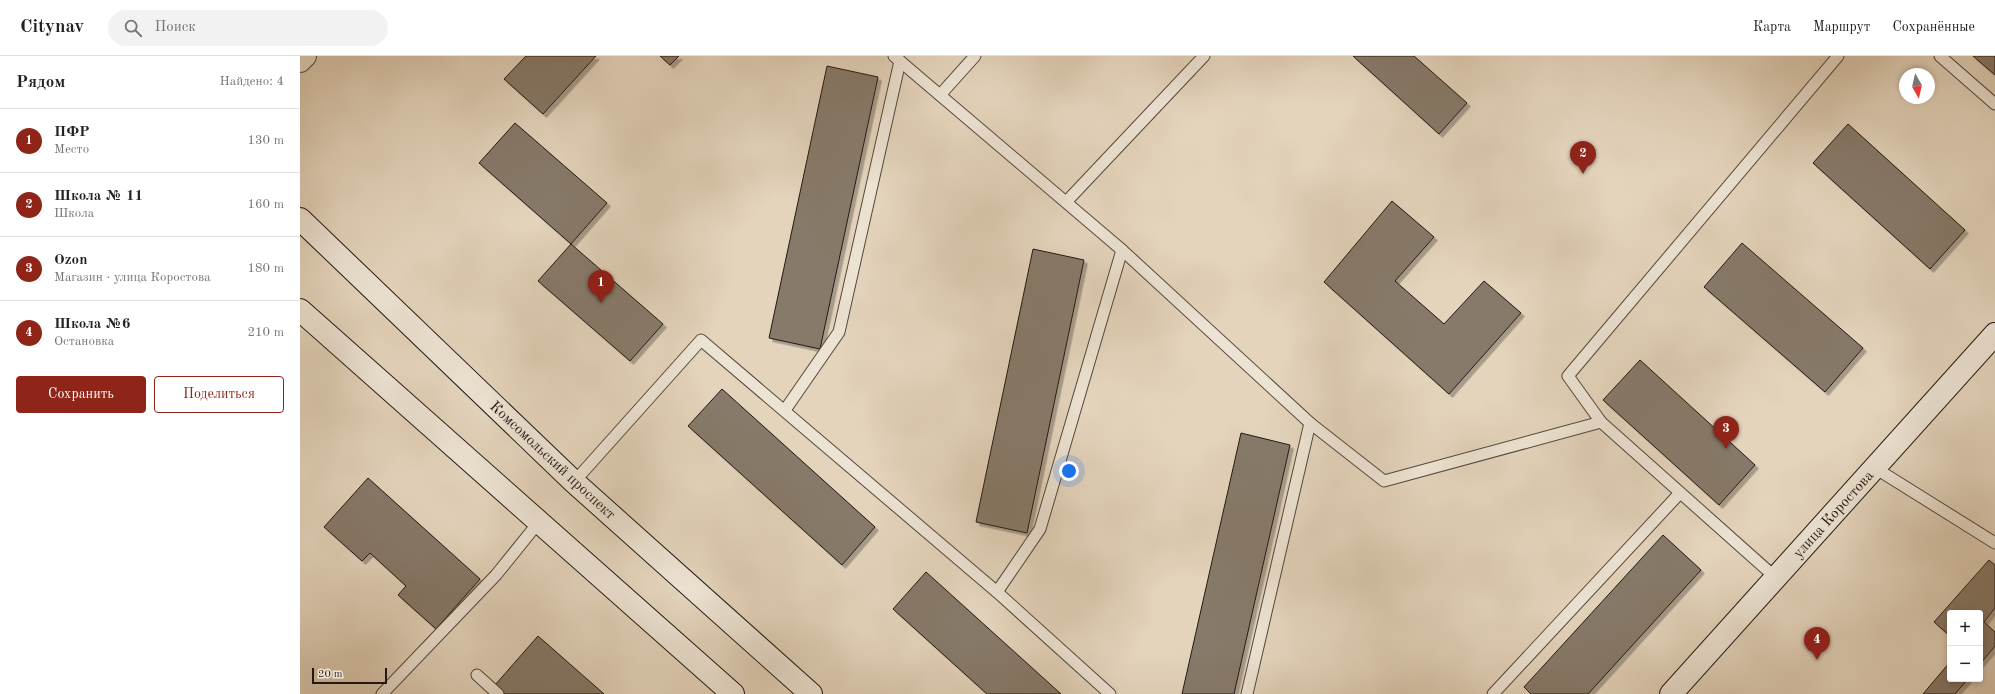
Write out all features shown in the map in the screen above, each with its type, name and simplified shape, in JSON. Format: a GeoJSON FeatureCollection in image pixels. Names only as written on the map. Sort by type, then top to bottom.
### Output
{"type":"FeatureCollection","features":[{"type":"Feature","properties":{"kind":"main road"},"geometry":{"type":"LineString","coordinates":[[300,61],[305,56]]}},
{"type":"Feature","properties":{"kind":"main road","name":"Комсомольский проспект"},"geometry":{"type":"LineString","coordinates":[[300,219],[574,482],[811,694]]}},
{"type":"Feature","properties":{"kind":"main road"},"geometry":{"type":"LineString","coordinates":[[300,310],[733,694]]}},
{"type":"Feature","properties":{"kind":"main road","name":"улица Коростова"},"geometry":{"type":"LineString","coordinates":[[1671,694],[1995,334]]}},
{"type":"Feature","properties":{"kind":"lane"},"geometry":{"type":"LineString","coordinates":[[940,95],[975,56]]}},
{"type":"Feature","properties":{"kind":"lane"},"geometry":{"type":"LineString","coordinates":[[1067,201],[1204,56]]}},
{"type":"Feature","properties":{"kind":"lane"},"geometry":{"type":"LineString","coordinates":[[1776,578],[1601,422],[1568,376],[1838,56]]}},
{"type":"Feature","properties":{"kind":"lane"},"geometry":{"type":"LineString","coordinates":[[1940,56],[1995,104]]}},
{"type":"Feature","properties":{"kind":"lane"},"geometry":{"type":"LineString","coordinates":[[785,410],[839,332],[897,58],[1067,201],[1310,423],[1384,481],[1601,422]]}},
{"type":"Feature","properties":{"kind":"lane"},"geometry":{"type":"LineString","coordinates":[[997,592],[1040,528],[1122,250]]}},
{"type":"Feature","properties":{"kind":"lane"},"geometry":{"type":"LineString","coordinates":[[574,482],[701,340],[997,592],[1110,694]]}},
{"type":"Feature","properties":{"kind":"lane"},"geometry":{"type":"LineString","coordinates":[[1248,694],[1310,423]]}},
{"type":"Feature","properties":{"kind":"lane"},"geometry":{"type":"LineString","coordinates":[[1875,468],[1995,542]]}},
{"type":"Feature","properties":{"kind":"lane"},"geometry":{"type":"LineString","coordinates":[[1493,694],[1680,493]]}},
{"type":"Feature","properties":{"kind":"lane"},"geometry":{"type":"LineString","coordinates":[[382,694],[496,575],[538,522]]}},
{"type":"Feature","properties":{"kind":"lane"},"geometry":{"type":"LineString","coordinates":[[477,675],[498,694]]}},
{"type":"Feature","properties":{"kind":"building"},"geometry":{"type":"Polygon","coordinates":[[[526,56],[596,56],[543,114],[504,79],[526,56]]]}},
{"type":"Feature","properties":{"kind":"building"},"geometry":{"type":"Polygon","coordinates":[[[660,56],[679,56],[670,65],[660,56]]]}},
{"type":"Feature","properties":{"kind":"building"},"geometry":{"type":"Polygon","coordinates":[[[1353,56],[1414,56],[1467,103],[1439,134],[1353,56]]]}},
{"type":"Feature","properties":{"kind":"building"},"geometry":{"type":"Polygon","coordinates":[[[1973,56],[1995,56],[1995,75],[1973,56]]]}},
{"type":"Feature","properties":{"kind":"building"},"geometry":{"type":"Polygon","coordinates":[[[827,66],[878,77],[820,349],[769,338],[827,66]]]}},
{"type":"Feature","properties":{"kind":"building"},"geometry":{"type":"Polygon","coordinates":[[[515,123],[607,203],[571,244],[479,163],[515,123]]]}},
{"type":"Feature","properties":{"kind":"building"},"geometry":{"type":"Polygon","coordinates":[[[1848,124],[1965,230],[1930,269],[1813,163],[1848,124]]]}},
{"type":"Feature","properties":{"kind":"building"},"geometry":{"type":"Polygon","coordinates":[[[1392,201],[1434,237],[1395,281],[1444,324],[1484,281],[1521,313],[1449,394],[1324,282],[1392,201]]]}},
{"type":"Feature","properties":{"kind":"building"},"geometry":{"type":"Polygon","coordinates":[[[1742,243],[1863,348],[1825,392],[1704,287],[1742,243]]]}},
{"type":"Feature","properties":{"kind":"building"},"geometry":{"type":"Polygon","coordinates":[[[571,244],[663,324],[630,361],[538,281],[571,244]]]}},
{"type":"Feature","properties":{"kind":"building"},"geometry":{"type":"Polygon","coordinates":[[[1033,249],[1084,260],[1027,533],[976,522],[1033,249]]]}},
{"type":"Feature","properties":{"kind":"building"},"geometry":{"type":"Polygon","coordinates":[[[1640,360],[1755,465],[1719,505],[1603,400],[1640,360]]]}},
{"type":"Feature","properties":{"kind":"building"},"geometry":{"type":"Polygon","coordinates":[[[722,389],[875,527],[842,565],[688,426],[722,389]]]}},
{"type":"Feature","properties":{"kind":"building"},"geometry":{"type":"Polygon","coordinates":[[[1241,433],[1290,445],[1234,694],[1182,694],[1241,433]]]}},
{"type":"Feature","properties":{"kind":"building"},"geometry":{"type":"Polygon","coordinates":[[[368,478],[480,579],[436,629],[398,595],[406,586],[370,553],[362,561],[324,527],[368,478]]]}},
{"type":"Feature","properties":{"kind":"building"},"geometry":{"type":"Polygon","coordinates":[[[1663,535],[1701,570],[1588,694],[1531,694],[1524,687],[1663,535]]]}},
{"type":"Feature","properties":{"kind":"building"},"geometry":{"type":"Polygon","coordinates":[[[1989,560],[1995,565],[1995,608],[1984,622],[1995,632],[1995,646],[1983,660],[1983,610],[1947,610],[1947,633],[1934,622],[1989,560]]]}},
{"type":"Feature","properties":{"kind":"building"},"geometry":{"type":"Polygon","coordinates":[[[926,572],[1061,694],[987,694],[893,609],[926,572]]]}},
{"type":"Feature","properties":{"kind":"building"},"geometry":{"type":"Polygon","coordinates":[[[538,636],[604,694],[505,694],[495,685],[538,636]]]}},
{"type":"Feature","properties":{"kind":"building"},"geometry":{"type":"Polygon","coordinates":[[[1947,666],[1947,682],[1965,682],[1955,694],[1923,694],[1947,666]]]}},
{"type":"Feature","properties":{"kind":"place","name":"Школа № 11"},"geometry":{"type":"Point","coordinates":[1583,174]}},
{"type":"Feature","properties":{"kind":"place","name":"ПФР"},"geometry":{"type":"Point","coordinates":[601,303]}},
{"type":"Feature","properties":{"kind":"place","name":"Ozon"},"geometry":{"type":"Point","coordinates":[1726,449]}},
{"type":"Feature","properties":{"kind":"place","name":"Школа №6"},"geometry":{"type":"Point","coordinates":[1817,660]}}]}
